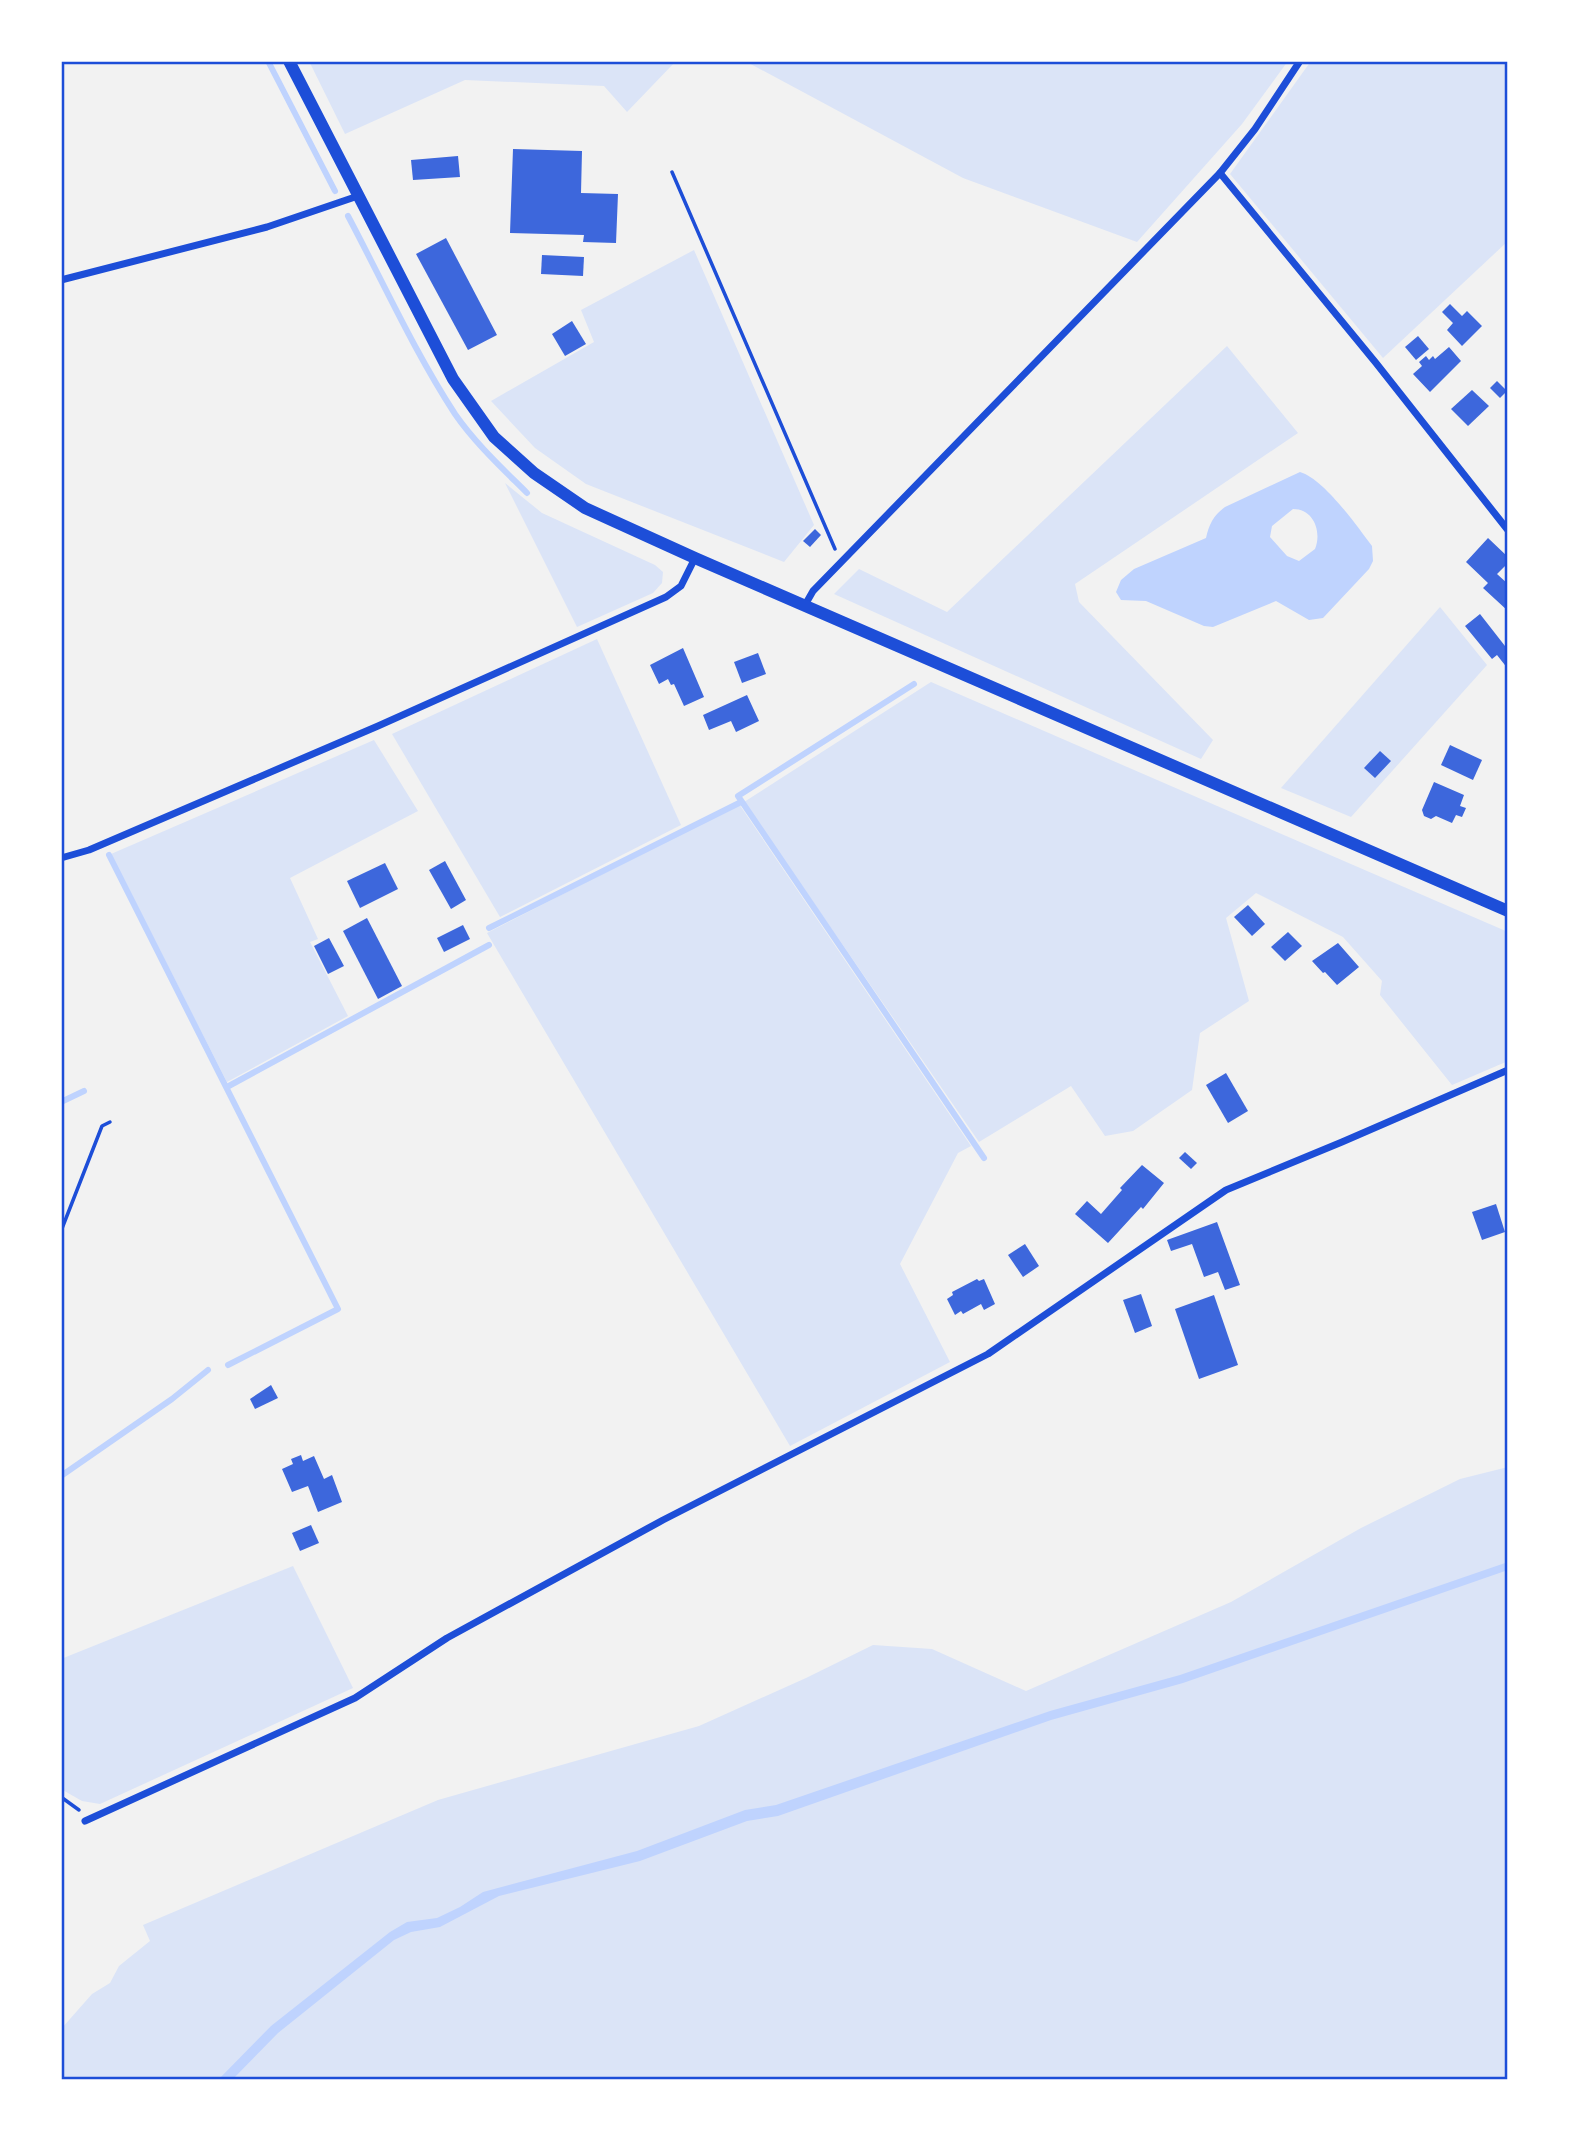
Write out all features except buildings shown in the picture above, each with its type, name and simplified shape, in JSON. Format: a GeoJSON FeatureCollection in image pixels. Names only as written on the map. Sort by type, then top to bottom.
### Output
{"type":"FeatureCollection","features":[{"type":"Feature","properties":{"kind":"main road"},"geometry":{"type":"LineString","coordinates":[[289,61],[453,379],[494,437],[534,473],[585,508],[695,558],[1508,911]]}},
{"type":"Feature","properties":{"kind":"street"},"geometry":{"type":"LineString","coordinates":[[805,605],[813,591],[1220,173],[1255,130],[1300,61]]}},
{"type":"Feature","properties":{"kind":"street"},"geometry":{"type":"LineString","coordinates":[[1220,173],[1368,352],[1507,528]]}},
{"type":"Feature","properties":{"kind":"street"},"geometry":{"type":"LineString","coordinates":[[61,280],[267,227],[358,196]]}},
{"type":"Feature","properties":{"kind":"street"},"geometry":{"type":"LineString","coordinates":[[61,858],[89,850],[252,780],[666,597],[681,586],[695,558]]}},
{"type":"Feature","properties":{"kind":"street"},"geometry":{"type":"LineString","coordinates":[[85,1821],[355,1698],[447,1638],[639,1533],[988,1354],[1226,1190],[1508,1070]]}},
{"type":"Feature","properties":{"kind":"path"},"geometry":{"type":"LineString","coordinates":[[671,172],[841,562]]}},
{"type":"Feature","properties":{"kind":"path"},"geometry":{"type":"LineString","coordinates":[[61,1231],[102,1126],[110,1122]]}},
{"type":"Feature","properties":{"kind":"path"},"geometry":{"type":"LineString","coordinates":[[61,1797],[79,1809],[85,1821]]}},
{"type":"Feature","properties":{"kind":"shaded area"},"geometry":{"type":"Polygon","coordinates":[[[309,61],[676,61],[627,112],[604,86],[465,80],[345,134],[309,61]]]}},
{"type":"Feature","properties":{"kind":"shaded area"},"geometry":{"type":"Polygon","coordinates":[[[745,61],[1288,61],[1242,124],[1137,242],[963,178],[745,61]]]}},
{"type":"Feature","properties":{"kind":"shaded area"},"geometry":{"type":"Polygon","coordinates":[[[1311,61],[1508,61],[1508,241],[1383,358],[1230,174],[1311,61]]]}},
{"type":"Feature","properties":{"kind":"shaded area"},"geometry":{"type":"Polygon","coordinates":[[[694,250],[814,525],[784,562],[586,484],[535,448],[491,401],[594,342],[581,310],[694,250]]]}},
{"type":"Feature","properties":{"kind":"shaded area"},"geometry":{"type":"Polygon","coordinates":[[[1227,346],[1298,433],[1075,584],[1079,602],[1213,740],[1201,759],[834,594],[859,569],[947,612],[1227,346]]]}},
{"type":"Feature","properties":{"kind":"shaded area"},"geometry":{"type":"Polygon","coordinates":[[[505,483],[542,513],[655,565],[663,572],[662,583],[653,593],[577,627],[505,483]]]}},
{"type":"Feature","properties":{"kind":"shaded area"},"geometry":{"type":"Polygon","coordinates":[[[1440,607],[1487,665],[1351,817],[1281,788],[1440,607]]]}},
{"type":"Feature","properties":{"kind":"shaded area"},"geometry":{"type":"Polygon","coordinates":[[[597,639],[681,825],[500,917],[392,734],[597,639]]]}},
{"type":"Feature","properties":{"kind":"shaded area"},"geometry":{"type":"Polygon","coordinates":[[[931,682],[1508,932],[1508,1061],[1452,1085],[1380,995],[1382,981],[1343,937],[1256,893],[1226,918],[1249,1001],[1200,1033],[1192,1090],[1133,1131],[1105,1136],[1071,1086],[979,1142],[744,802],[931,682]]]}},
{"type":"Feature","properties":{"kind":"shaded area"},"geometry":{"type":"Polygon","coordinates":[[[374,740],[418,811],[290,878],[318,939],[310,942],[348,1016],[227,1082],[111,854],[374,740]]]}},
{"type":"Feature","properties":{"kind":"shaded area"},"geometry":{"type":"Polygon","coordinates":[[[739,804],[971,1146],[958,1153],[900,1264],[950,1362],[790,1446],[487,933],[739,804]]]}},
{"type":"Feature","properties":{"kind":"shaded area"},"geometry":{"type":"Polygon","coordinates":[[[1508,1467],[1508,2080],[61,2080],[62,2028],[92,1994],[110,1983],[119,1966],[150,1941],[143,1925],[438,1800],[699,1726],[873,1645],[932,1649],[1026,1691],[1231,1602],[1361,1528],[1460,1479],[1508,1467]]]}},
{"type":"Feature","properties":{"kind":"shaded area"},"geometry":{"type":"Polygon","coordinates":[[[293,1566],[353,1688],[100,1804],[82,1801],[61,1789],[61,1659],[293,1566]]]}},
{"type":"Feature","properties":{"kind":"water"},"geometry":{"type":"Polygon","coordinates":[[[1300,472],[1319,484],[1349,516],[1372,546],[1373,561],[1369,569],[1323,618],[1309,620],[1276,601],[1213,627],[1204,626],[1146,601],[1121,600],[1116,592],[1121,580],[1134,569],[1206,538],[1212,520],[1225,507],[1300,472]],[[1293,509],[1272,526],[1270,537],[1287,556],[1299,561],[1315,549],[1317,542],[1315,523],[1300,510],[1293,509]]]}},
{"type":"Feature","properties":{"kind":"water"},"geometry":{"type":"Polygon","coordinates":[[[1508,1562],[1508,1570],[1183,1683],[1051,1720],[778,1816],[747,1821],[640,1861],[499,1896],[440,1927],[411,1932],[394,1940],[278,2033],[232,2080],[218,2080],[271,2026],[390,1932],[407,1922],[437,1918],[483,1892],[637,1851],[745,1810],[776,1805],[1050,1711],[1180,1675],[1508,1562]]]}},
{"type":"Feature","properties":{"kind":"waterway"},"geometry":{"type":"LineString","coordinates":[[268,61],[335,191]]}},
{"type":"Feature","properties":{"kind":"waterway"},"geometry":{"type":"LineString","coordinates":[[348,216],[412,341],[455,414],[480,445],[527,493]]}},
{"type":"Feature","properties":{"kind":"waterway"},"geometry":{"type":"LineString","coordinates":[[914,684],[738,796],[984,1158]]}},
{"type":"Feature","properties":{"kind":"waterway"},"geometry":{"type":"LineString","coordinates":[[489,928],[741,802]]}},
{"type":"Feature","properties":{"kind":"waterway"},"geometry":{"type":"LineString","coordinates":[[109,855],[338,1309],[228,1365]]}},
{"type":"Feature","properties":{"kind":"waterway"},"geometry":{"type":"LineString","coordinates":[[227,1087],[489,945]]}},
{"type":"Feature","properties":{"kind":"waterway"},"geometry":{"type":"LineString","coordinates":[[61,1102],[84,1091]]}},
{"type":"Feature","properties":{"kind":"waterway"},"geometry":{"type":"LineString","coordinates":[[61,1476],[172,1399],[208,1370]]}}]}
